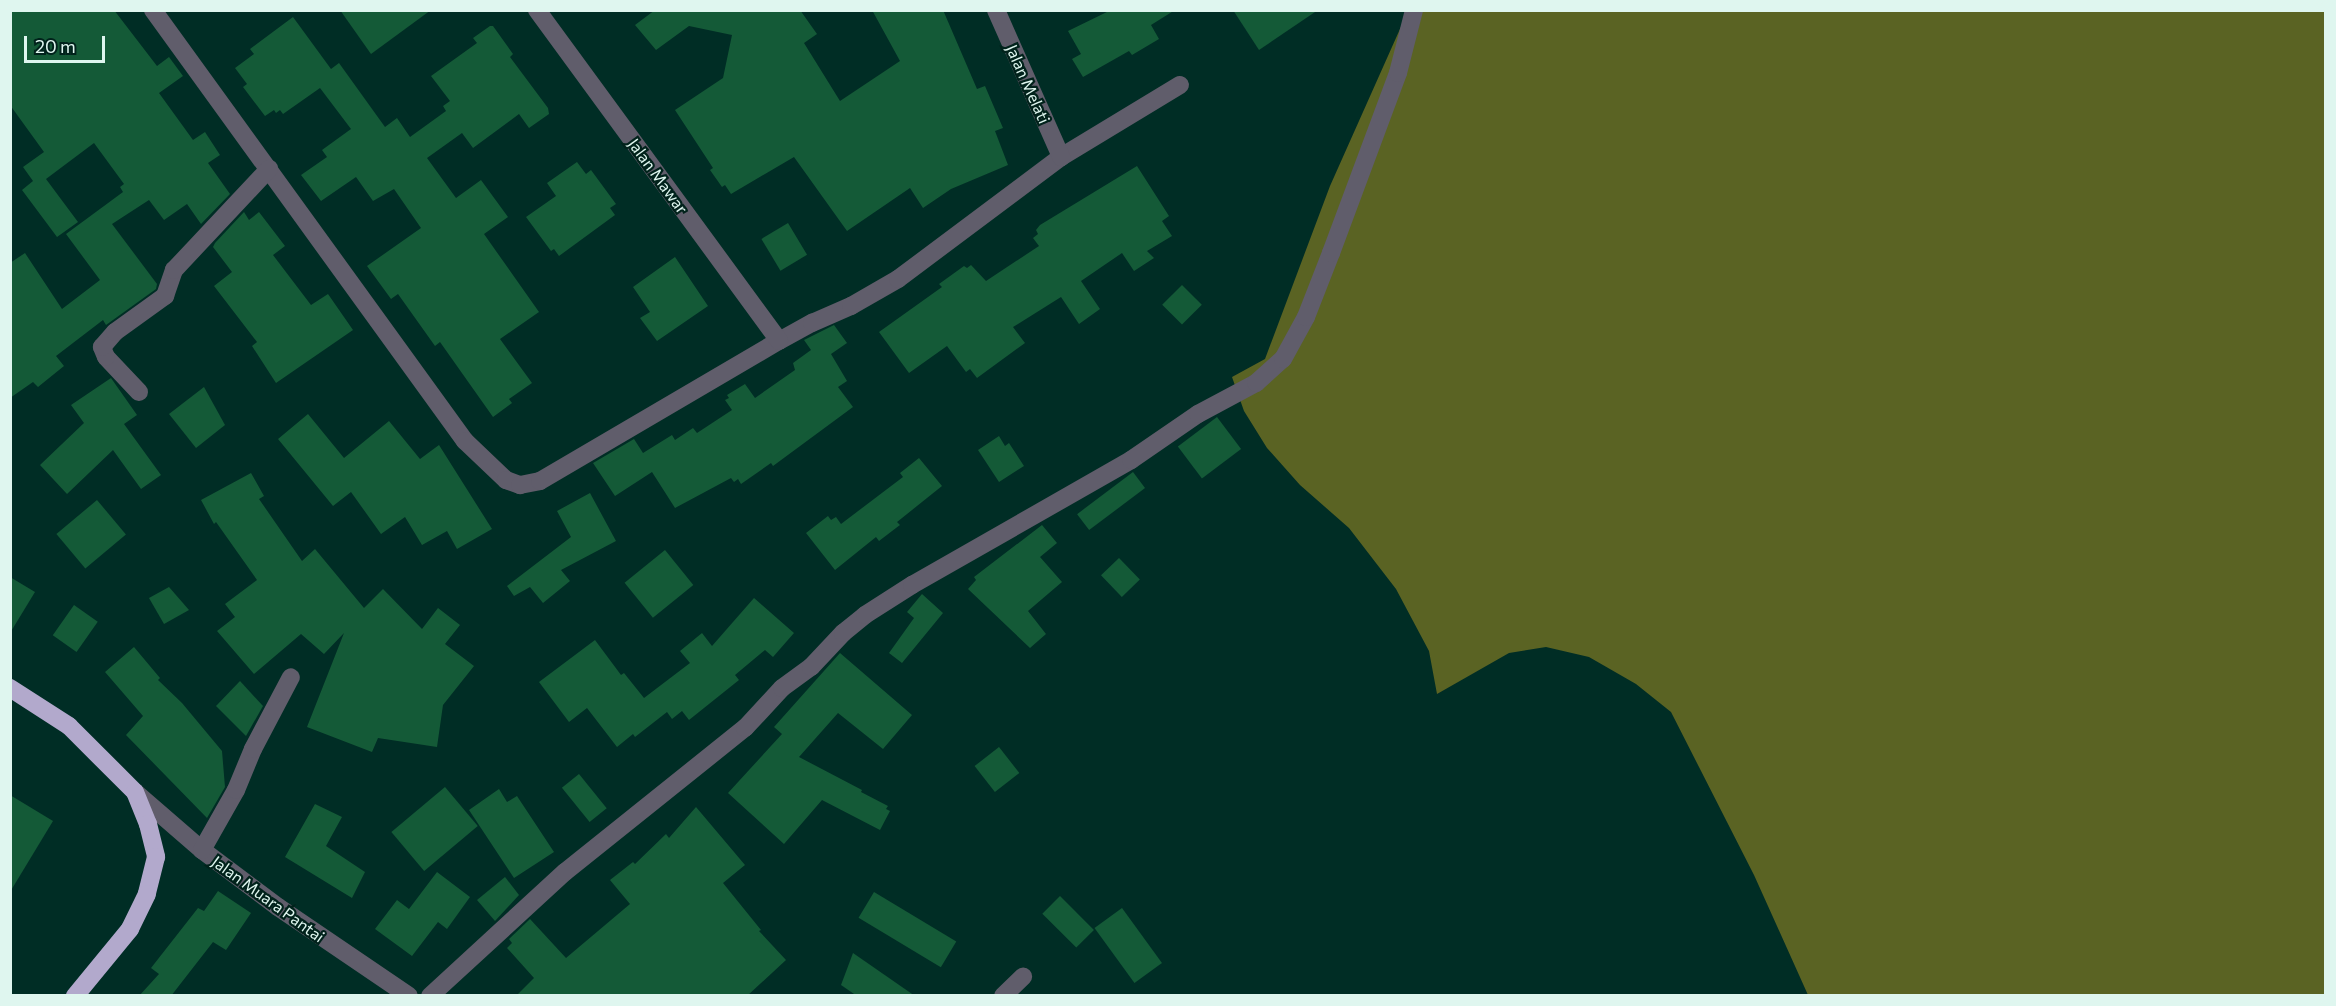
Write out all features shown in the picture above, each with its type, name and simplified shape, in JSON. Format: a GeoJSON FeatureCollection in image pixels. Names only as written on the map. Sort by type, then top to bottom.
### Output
{"type":"FeatureCollection","features":[{"type":"Feature","properties":{"kind":"highway"},"geometry":{"type":"LineString","coordinates":[[10,688],[69,726],[135,792],[148,824],[156,857],[147,894],[130,929],[75,996]]}},
{"type":"Feature","properties":{"kind":"street"},"geometry":{"type":"LineString","coordinates":[[153,10],[465,441],[506,480],[520,485],[540,481],[779,341],[851,306],[898,279],[1061,157],[1180,85]]}},
{"type":"Feature","properties":{"kind":"street","name":"Jalan Mawar"},"geometry":{"type":"LineString","coordinates":[[537,10],[779,341]]}},
{"type":"Feature","properties":{"kind":"street","name":"Jalan Melati"},"geometry":{"type":"LineString","coordinates":[[996,10],[1061,157]]}},
{"type":"Feature","properties":{"kind":"street"},"geometry":{"type":"LineString","coordinates":[[430,996],[564,872],[745,728],[782,688],[811,667],[843,633],[865,615],[912,585],[1131,460],[1198,414],[1256,383],[1282,359],[1306,317],[1398,72],[1414,10]]}},
{"type":"Feature","properties":{"kind":"street"},"geometry":{"type":"LineString","coordinates":[[139,392],[106,357],[102,347],[115,332],[165,296],[174,270],[269,169]]}},
{"type":"Feature","properties":{"kind":"street"},"geometry":{"type":"LineString","coordinates":[[201,850],[236,790],[291,677]]}},
{"type":"Feature","properties":{"kind":"street","name":"Jalan Muara Pantai"},"geometry":{"type":"LineString","coordinates":[[135,792],[201,850],[297,920],[409,996]]}},
{"type":"Feature","properties":{"kind":"street"},"geometry":{"type":"LineString","coordinates":[[1004,996],[1023,977]]}},
{"type":"Feature","properties":{"kind":"shaded area"},"geometry":{"type":"Polygon","coordinates":[[[1408,11],[2325,11],[2325,995],[1808,995],[1754,875],[1671,712],[1636,684],[1589,657],[1546,647],[1509,653],[1437,694],[1429,651],[1396,589],[1349,528],[1300,485],[1267,448],[1244,411],[1232,377],[1265,359],[1330,186],[1408,11]]]}},
{"type":"Feature","properties":{"kind":"building"},"geometry":{"type":"Polygon","coordinates":[[[10,10],[114,10],[157,66],[169,57],[183,76],[159,93],[193,140],[205,132],[220,155],[208,163],[230,194],[201,224],[187,204],[164,220],[149,200],[112,224],[157,284],[156,289],[106,325],[103,320],[56,356],[64,366],[38,387],[33,382],[10,398],[10,263],[25,253],[62,309],[100,280],[66,234],[123,192],[120,187],[124,184],[94,143],[46,179],[78,222],[57,237],[22,190],[33,181],[23,167],[44,152],[10,105],[10,10]]]}},
{"type":"Feature","properties":{"kind":"building"},"geometry":{"type":"Polygon","coordinates":[[[340,10],[431,10],[371,54],[340,10]]]}},
{"type":"Feature","properties":{"kind":"building"},"geometry":{"type":"Polygon","coordinates":[[[655,10],[800,10],[817,34],[804,43],[840,101],[900,61],[872,10],[943,10],[977,89],[985,86],[1003,128],[995,131],[1008,165],[951,189],[923,208],[910,188],[847,231],[794,157],[731,194],[725,185],[722,187],[710,170],[713,168],[675,110],[723,78],[732,35],[689,26],[656,50],[635,25],[655,10]]]}},
{"type":"Feature","properties":{"kind":"building"},"geometry":{"type":"Polygon","coordinates":[[[1111,10],[1175,10],[1151,25],[1159,39],[1132,55],[1129,51],[1083,77],[1072,59],[1081,54],[1068,31],[1111,10]]]}},
{"type":"Feature","properties":{"kind":"building"},"geometry":{"type":"Polygon","coordinates":[[[1233,10],[1318,10],[1259,50],[1233,10]]]}},
{"type":"Feature","properties":{"kind":"building"},"geometry":{"type":"Polygon","coordinates":[[[293,17],[331,69],[339,63],[385,127],[397,118],[410,137],[446,111],[443,106],[450,101],[431,76],[477,43],[473,38],[490,26],[493,26],[513,54],[510,57],[548,108],[549,114],[529,128],[519,114],[473,148],[462,133],[427,158],[456,198],[481,180],[508,217],[484,234],[539,312],[500,339],[532,383],[509,399],[512,403],[493,417],[440,342],[435,346],[398,294],[391,299],[367,266],[421,228],[394,189],[373,201],[356,177],[321,201],[301,175],[327,157],[322,150],[351,129],[320,88],[283,114],[280,110],[276,113],[274,110],[265,116],[243,87],[247,84],[235,68],[254,54],[250,49],[293,17]]]}},
{"type":"Feature","properties":{"kind":"building"},"geometry":{"type":"Polygon","coordinates":[[[577,162],[586,174],[591,170],[616,204],[610,208],[615,215],[559,256],[554,249],[551,251],[526,217],[556,196],[547,183],[577,162]]]}},
{"type":"Feature","properties":{"kind":"building"},"geometry":{"type":"Polygon","coordinates":[[[1137,166],[1169,216],[1162,221],[1172,236],[1147,251],[1154,258],[1134,271],[1122,253],[1081,281],[1100,309],[1079,324],[1061,297],[1013,327],[1025,343],[977,378],[970,369],[966,372],[947,346],[909,373],[879,332],[942,287],[939,284],[964,266],[967,268],[971,265],[986,281],[1039,246],[1033,238],[1038,234],[1036,230],[1040,225],[1137,166]]]}},
{"type":"Feature","properties":{"kind":"building"},"geometry":{"type":"Polygon","coordinates":[[[244,212],[249,220],[259,212],[285,246],[273,255],[311,305],[328,294],[353,330],[276,383],[252,346],[257,342],[214,286],[232,272],[213,247],[244,212]]]}},
{"type":"Feature","properties":{"kind":"building"},"geometry":{"type":"Polygon","coordinates":[[[788,223],[807,255],[780,271],[761,239],[788,223]]]}},
{"type":"Feature","properties":{"kind":"building"},"geometry":{"type":"Polygon","coordinates":[[[675,257],[708,306],[657,341],[640,318],[650,312],[633,287],[675,257]]]}},
{"type":"Feature","properties":{"kind":"building"},"geometry":{"type":"Polygon","coordinates":[[[1182,285],[1202,305],[1182,325],[1162,305],[1182,285]]]}},
{"type":"Feature","properties":{"kind":"building"},"geometry":{"type":"Polygon","coordinates":[[[834,325],[847,343],[831,354],[847,381],[838,387],[853,407],[773,466],[771,463],[741,484],[738,479],[734,482],[731,478],[675,508],[652,472],[615,496],[593,463],[634,439],[643,453],[672,435],[675,440],[693,428],[697,433],[732,410],[725,400],[729,398],[727,395],[745,384],[755,398],[795,370],[793,363],[811,350],[804,340],[834,325]]]}},
{"type":"Feature","properties":{"kind":"building"},"geometry":{"type":"Polygon","coordinates":[[[111,378],[137,415],[124,424],[161,475],[141,489],[113,450],[67,494],[40,465],[84,423],[71,405],[111,378]]]}},
{"type":"Feature","properties":{"kind":"building"},"geometry":{"type":"Polygon","coordinates":[[[204,387],[225,425],[196,448],[169,414],[204,387]]]}},
{"type":"Feature","properties":{"kind":"building"},"geometry":{"type":"Polygon","coordinates":[[[308,414],[344,458],[389,421],[420,459],[439,445],[492,529],[457,549],[447,531],[422,545],[405,517],[381,534],[351,492],[333,506],[278,439],[308,414]]]}},
{"type":"Feature","properties":{"kind":"building"},"geometry":{"type":"Polygon","coordinates":[[[1217,417],[1241,449],[1202,478],[1178,446],[1217,417]]]}},
{"type":"Feature","properties":{"kind":"building"},"geometry":{"type":"Polygon","coordinates":[[[999,436],[1005,446],[1009,443],[1024,466],[999,482],[978,450],[999,436]]]}},
{"type":"Feature","properties":{"kind":"building"},"geometry":{"type":"Polygon","coordinates":[[[919,458],[942,486],[897,522],[900,525],[879,541],[876,537],[835,570],[806,533],[828,516],[831,520],[836,517],[841,524],[903,477],[900,473],[919,458]]]}},
{"type":"Feature","properties":{"kind":"building"},"geometry":{"type":"Polygon","coordinates":[[[1133,472],[1145,488],[1089,530],[1077,514],[1133,472]]]}},
{"type":"Feature","properties":{"kind":"building"},"geometry":{"type":"Polygon","coordinates":[[[251,473],[264,496],[259,499],[302,561],[315,549],[364,608],[383,589],[422,629],[438,608],[460,625],[445,644],[474,666],[443,705],[437,747],[378,738],[372,752],[307,727],[344,633],[324,654],[301,634],[254,674],[217,631],[235,617],[225,604],[257,580],[216,522],[214,524],[201,500],[251,473]]]}},
{"type":"Feature","properties":{"kind":"building"},"geometry":{"type":"Polygon","coordinates":[[[590,493],[616,541],[561,570],[570,581],[543,603],[530,587],[514,596],[507,586],[571,537],[557,511],[590,493]]]}},
{"type":"Feature","properties":{"kind":"building"},"geometry":{"type":"Polygon","coordinates":[[[97,500],[126,534],[85,569],[56,534],[97,500]]]}},
{"type":"Feature","properties":{"kind":"building"},"geometry":{"type":"Polygon","coordinates":[[[1042,525],[1057,543],[1040,557],[1062,582],[1028,611],[1046,634],[1030,648],[968,589],[976,580],[974,577],[1042,525]]]}},
{"type":"Feature","properties":{"kind":"building"},"geometry":{"type":"Polygon","coordinates":[[[665,550],[693,585],[653,618],[625,583],[665,550]]]}},
{"type":"Feature","properties":{"kind":"building"},"geometry":{"type":"Polygon","coordinates":[[[1119,558],[1140,580],[1122,597],[1101,575],[1119,558]]]}},
{"type":"Feature","properties":{"kind":"building"},"geometry":{"type":"Polygon","coordinates":[[[10,577],[35,592],[10,633],[10,577]]]}},
{"type":"Feature","properties":{"kind":"building"},"geometry":{"type":"Polygon","coordinates":[[[169,587],[189,610],[164,624],[149,598],[169,587]]]}},
{"type":"Feature","properties":{"kind":"building"},"geometry":{"type":"Polygon","coordinates":[[[922,594],[943,613],[902,663],[889,653],[914,618],[907,612],[922,594]]]}},
{"type":"Feature","properties":{"kind":"building"},"geometry":{"type":"Polygon","coordinates":[[[754,598],[794,633],[773,657],[765,650],[735,675],[739,680],[689,720],[682,711],[672,719],[667,712],[635,737],[633,734],[617,747],[587,708],[569,722],[539,682],[595,640],[621,675],[624,673],[644,698],[690,663],[680,651],[702,633],[712,646],[754,598]]]}},
{"type":"Feature","properties":{"kind":"building"},"geometry":{"type":"Polygon","coordinates":[[[74,605],[98,622],[77,652],[53,635],[74,605]]]}},
{"type":"Feature","properties":{"kind":"building"},"geometry":{"type":"Polygon","coordinates":[[[134,647],[160,678],[158,680],[182,703],[222,751],[225,787],[207,818],[126,735],[143,716],[105,672],[134,647]]]}},
{"type":"Feature","properties":{"kind":"building"},"geometry":{"type":"Polygon","coordinates":[[[840,653],[912,715],[883,749],[838,713],[799,757],[862,790],[861,792],[888,806],[886,809],[890,811],[880,830],[822,800],[784,844],[728,793],[782,734],[774,727],[840,653]]]}},
{"type":"Feature","properties":{"kind":"building"},"geometry":{"type":"Polygon","coordinates":[[[240,681],[263,706],[246,736],[216,706],[240,681]]]}},
{"type":"Feature","properties":{"kind":"building"},"geometry":{"type":"Polygon","coordinates":[[[999,747],[1019,773],[995,792],[975,766],[999,747]]]}},
{"type":"Feature","properties":{"kind":"building"},"geometry":{"type":"Polygon","coordinates":[[[579,774],[607,808],[590,822],[562,788],[579,774]]]}},
{"type":"Feature","properties":{"kind":"building"},"geometry":{"type":"Polygon","coordinates":[[[445,787],[478,826],[424,871],[391,832],[445,787]]]}},
{"type":"Feature","properties":{"kind":"building"},"geometry":{"type":"Polygon","coordinates":[[[499,789],[507,802],[517,796],[554,852],[514,878],[469,810],[499,789]]]}},
{"type":"Feature","properties":{"kind":"building"},"geometry":{"type":"Polygon","coordinates":[[[10,795],[53,821],[10,892],[10,795]]]}},
{"type":"Feature","properties":{"kind":"building"},"geometry":{"type":"Polygon","coordinates":[[[315,804],[342,817],[326,846],[365,872],[352,898],[285,857],[315,804]]]}},
{"type":"Feature","properties":{"kind":"building"},"geometry":{"type":"Polygon","coordinates":[[[696,807],[745,865],[723,883],[761,930],[759,931],[786,960],[747,996],[516,996],[534,978],[507,948],[512,943],[509,939],[530,919],[566,958],[630,904],[610,880],[633,862],[635,864],[666,834],[669,838],[696,807]]]}},
{"type":"Feature","properties":{"kind":"building"},"geometry":{"type":"Polygon","coordinates":[[[437,872],[470,897],[447,929],[438,922],[412,956],[375,929],[397,900],[409,909],[437,872]]]}},
{"type":"Feature","properties":{"kind":"building"},"geometry":{"type":"Polygon","coordinates":[[[505,877],[519,895],[495,921],[477,900],[505,877]]]}},
{"type":"Feature","properties":{"kind":"building"},"geometry":{"type":"Polygon","coordinates":[[[218,891],[251,913],[226,950],[213,942],[171,996],[139,996],[159,974],[151,968],[198,908],[204,911],[218,891]]]}},
{"type":"Feature","properties":{"kind":"building"},"geometry":{"type":"Polygon","coordinates":[[[874,892],[956,941],[941,967],[859,918],[874,892]]]}},
{"type":"Feature","properties":{"kind":"building"},"geometry":{"type":"Polygon","coordinates":[[[1060,896],[1094,930],[1076,948],[1042,914],[1060,896]]]}},
{"type":"Feature","properties":{"kind":"building"},"geometry":{"type":"Polygon","coordinates":[[[1122,908],[1162,963],[1134,983],[1094,928],[1122,908]]]}},
{"type":"Feature","properties":{"kind":"building"},"geometry":{"type":"Polygon","coordinates":[[[853,953],[915,996],[857,996],[841,985],[853,953]]]}}]}
